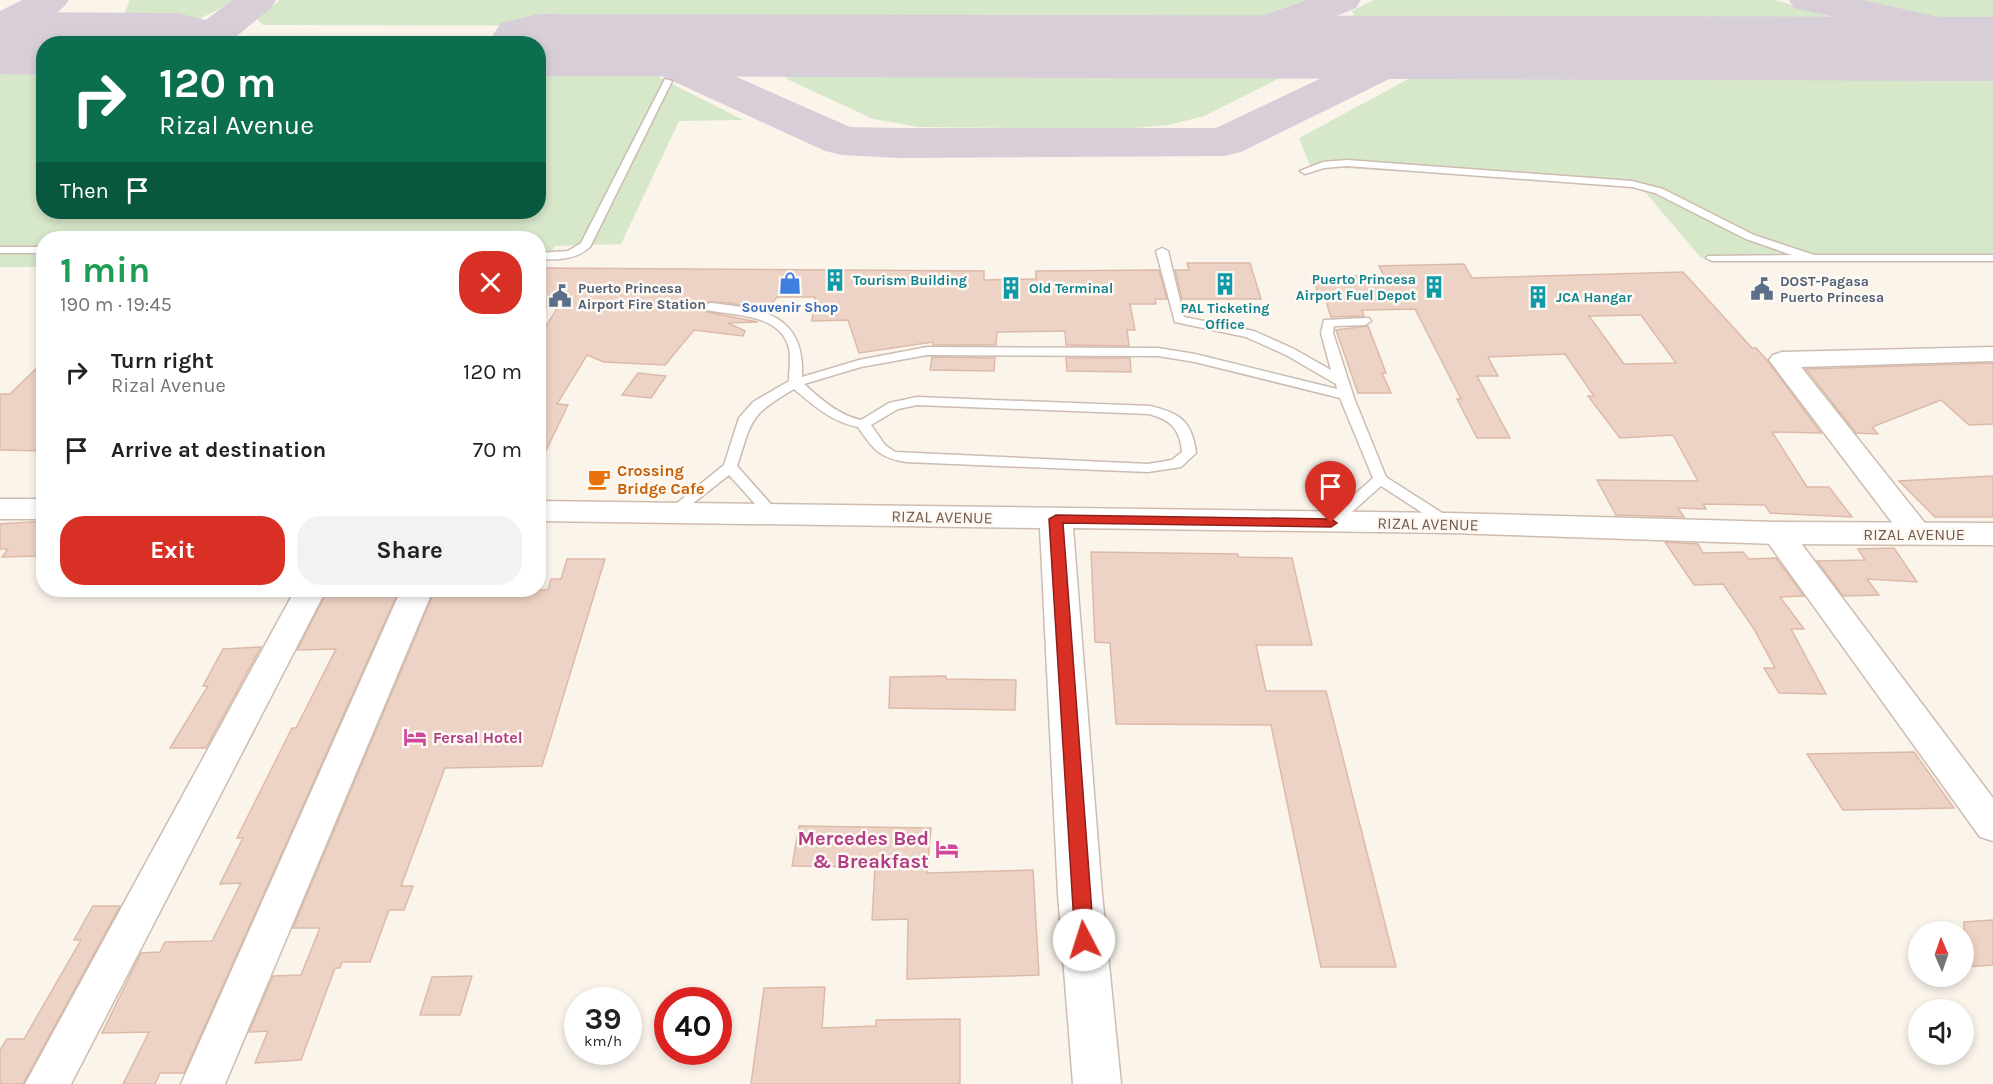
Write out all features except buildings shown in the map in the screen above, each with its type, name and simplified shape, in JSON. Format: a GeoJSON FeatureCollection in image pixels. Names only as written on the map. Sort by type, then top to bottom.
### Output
{"type":"FeatureCollection","features":[{"type":"Feature","properties":{"kind":"street"},"geometry":{"type":"LineString","coordinates":[[1917,534],[1782,360],[1993,354]]}},
{"type":"Feature","properties":{"kind":"street"},"geometry":{"type":"LineString","coordinates":[[0,509],[36,509]]}},
{"type":"Feature","properties":{"kind":"street","name":"RIZAL AVENUE"},"geometry":{"type":"LineString","coordinates":[[546,512],[1449,523],[1777,533],[1993,534]]}},
{"type":"Feature","properties":{"kind":"street"},"geometry":{"type":"LineString","coordinates":[[1056,519],[1080,894],[1097,1084]]}},
{"type":"Feature","properties":{"kind":"street"},"geometry":{"type":"LineString","coordinates":[[1777,533],[1993,826]]}},
{"type":"Feature","properties":{"kind":"street"},"geometry":{"type":"LineString","coordinates":[[47,1084],[306,597]]}},
{"type":"Feature","properties":{"kind":"street"},"geometry":{"type":"LineString","coordinates":[[203,1084],[414,597]]}},
{"type":"Feature","properties":{"kind":"lane"},"geometry":{"type":"LineString","coordinates":[[546,256],[566,255],[586,245],[668,81]]}},
{"type":"Feature","properties":{"kind":"lane"},"geometry":{"type":"LineString","coordinates":[[1305,171],[1323,165],[1347,163],[1632,184],[1659,191],[1750,237],[1810,257]]}},
{"type":"Feature","properties":{"kind":"lane"},"geometry":{"type":"LineString","coordinates":[[0,250],[36,250]]}},
{"type":"Feature","properties":{"kind":"lane"},"geometry":{"type":"LineString","coordinates":[[1162,251],[1179,319],[1250,334],[1290,352],[1340,381]]}},
{"type":"Feature","properties":{"kind":"lane"},"geometry":{"type":"LineString","coordinates":[[1712,258],[1993,258]]}},
{"type":"Feature","properties":{"kind":"lane"},"geometry":{"type":"LineString","coordinates":[[711,307],[747,312],[770,321],[784,331],[793,342],[795,383],[824,408],[848,421],[862,424],[880,448],[891,455],[906,458],[1148,468],[1176,464],[1189,453],[1180,423],[1171,415],[1150,410],[917,401],[894,406],[862,424]]}},
{"type":"Feature","properties":{"kind":"lane"},"geometry":{"type":"LineString","coordinates":[[1365,321],[1334,321],[1325,327],[1340,381],[1380,479],[1449,523]]}},
{"type":"Feature","properties":{"kind":"lane"},"geometry":{"type":"LineString","coordinates":[[673,512],[730,467],[746,418],[758,405],[795,383],[859,364],[927,351],[1136,350],[1195,358],[1346,395]]}},
{"type":"Feature","properties":{"kind":"lane"},"geometry":{"type":"LineString","coordinates":[[730,467],[772,514]]}},
{"type":"Feature","properties":{"kind":"lane"},"geometry":{"type":"LineString","coordinates":[[1331,523],[1380,479]]}},
{"type":"Feature","properties":{"kind":"green space"},"geometry":{"type":"Polygon","coordinates":[[[130,0],[232,0],[207,15],[183,23],[129,25],[125,12],[130,0]]]}},
{"type":"Feature","properties":{"kind":"green space"},"geometry":{"type":"Polygon","coordinates":[[[280,0],[1307,0],[1231,27],[263,25],[258,20],[259,17],[280,0]]]}},
{"type":"Feature","properties":{"kind":"green space"},"geometry":{"type":"Polygon","coordinates":[[[1374,0],[1774,0],[1825,14],[1835,24],[1809,29],[1395,27],[1374,26],[1355,18],[1352,11],[1374,0]]]}},
{"type":"Feature","properties":{"kind":"green space"},"geometry":{"type":"Polygon","coordinates":[[[1846,0],[1993,0],[1993,27],[1948,22],[1846,0]]]}},
{"type":"Feature","properties":{"kind":"green space"},"geometry":{"type":"Polygon","coordinates":[[[0,63],[36,63],[36,219],[546,219],[546,65],[639,67],[743,120],[679,121],[621,244],[555,246],[546,260],[546,231],[36,231],[36,267],[0,267],[0,63]]]}},
{"type":"Feature","properties":{"kind":"green space"},"geometry":{"type":"Polygon","coordinates":[[[823,66],[1249,68],[1271,71],[1280,78],[1204,116],[1169,125],[1124,129],[919,127],[873,119],[787,79],[787,75],[797,69],[823,66]]]}},
{"type":"Feature","properties":{"kind":"green space"},"geometry":{"type":"Polygon","coordinates":[[[1449,68],[1993,71],[1993,260],[1701,258],[1640,186],[1310,166],[1299,138],[1414,76],[1449,68]]]}},
{"type":"Feature","properties":{"kind":"taxiway"},"geometry":{"type":"LineString","coordinates":[[0,25],[19,18],[50,0]]}},
{"type":"Feature","properties":{"kind":"taxiway"},"geometry":{"type":"LineString","coordinates":[[211,36],[257,0]]}},
{"type":"Feature","properties":{"kind":"taxiway"},"geometry":{"type":"LineString","coordinates":[[1214,47],[1267,30],[1342,0]]}},
{"type":"Feature","properties":{"kind":"taxiway"},"geometry":{"type":"LineString","coordinates":[[1808,0],[1993,41]]}},
{"type":"Feature","properties":{"kind":"taxiway"},"geometry":{"type":"LineString","coordinates":[[629,45],[842,141],[899,143],[1224,142],[1419,48]]}},
{"type":"Feature","properties":{"kind":"runway"},"geometry":{"type":"LineString","coordinates":[[0,43],[36,43]]}},
{"type":"Feature","properties":{"kind":"runway"},"geometry":{"type":"LineString","coordinates":[[546,45],[1993,49]]}},
{"type":"Feature","properties":{"kind":"place","name":"Tourism Building"},"geometry":{"type":"Point","coordinates":[835,280]}},
{"type":"Feature","properties":{"kind":"place","name":"Souvenir Shop"},"geometry":{"type":"Point","coordinates":[790,283]}},
{"type":"Feature","properties":{"kind":"place","name":"PAL Ticketing Office"},"geometry":{"type":"Point","coordinates":[1225,284]}},
{"type":"Feature","properties":{"kind":"place","name":"Puerto Princesa Airport Fuel Depot"},"geometry":{"type":"Point","coordinates":[1434,287]}},
{"type":"Feature","properties":{"kind":"place","name":"Old Terminal"},"geometry":{"type":"Point","coordinates":[1011,288]}},
{"type":"Feature","properties":{"kind":"place","name":"DOST-Pagasa Puerto Princesa"},"geometry":{"type":"Point","coordinates":[1762,289]}},
{"type":"Feature","properties":{"kind":"place","name":"Puerto Princesa Airport Fire Station"},"geometry":{"type":"Point","coordinates":[560,296]}},
{"type":"Feature","properties":{"kind":"place","name":"JCA Hangar"},"geometry":{"type":"Point","coordinates":[1538,297]}},
{"type":"Feature","properties":{"kind":"place","name":"Crossing Bridge Cafe"},"geometry":{"type":"Point","coordinates":[599,479]}},
{"type":"Feature","properties":{"kind":"place","name":"Fersal Hotel"},"geometry":{"type":"Point","coordinates":[415,737]}},
{"type":"Feature","properties":{"kind":"place","name":"Mercedes Bed & Breakfast"},"geometry":{"type":"Point","coordinates":[947,849]}},
{"type":"Feature","properties":{"kind":"route"},"geometry":{"type":"LineString","coordinates":[[1084,940],[1056,519],[1331,523]]}}]}
